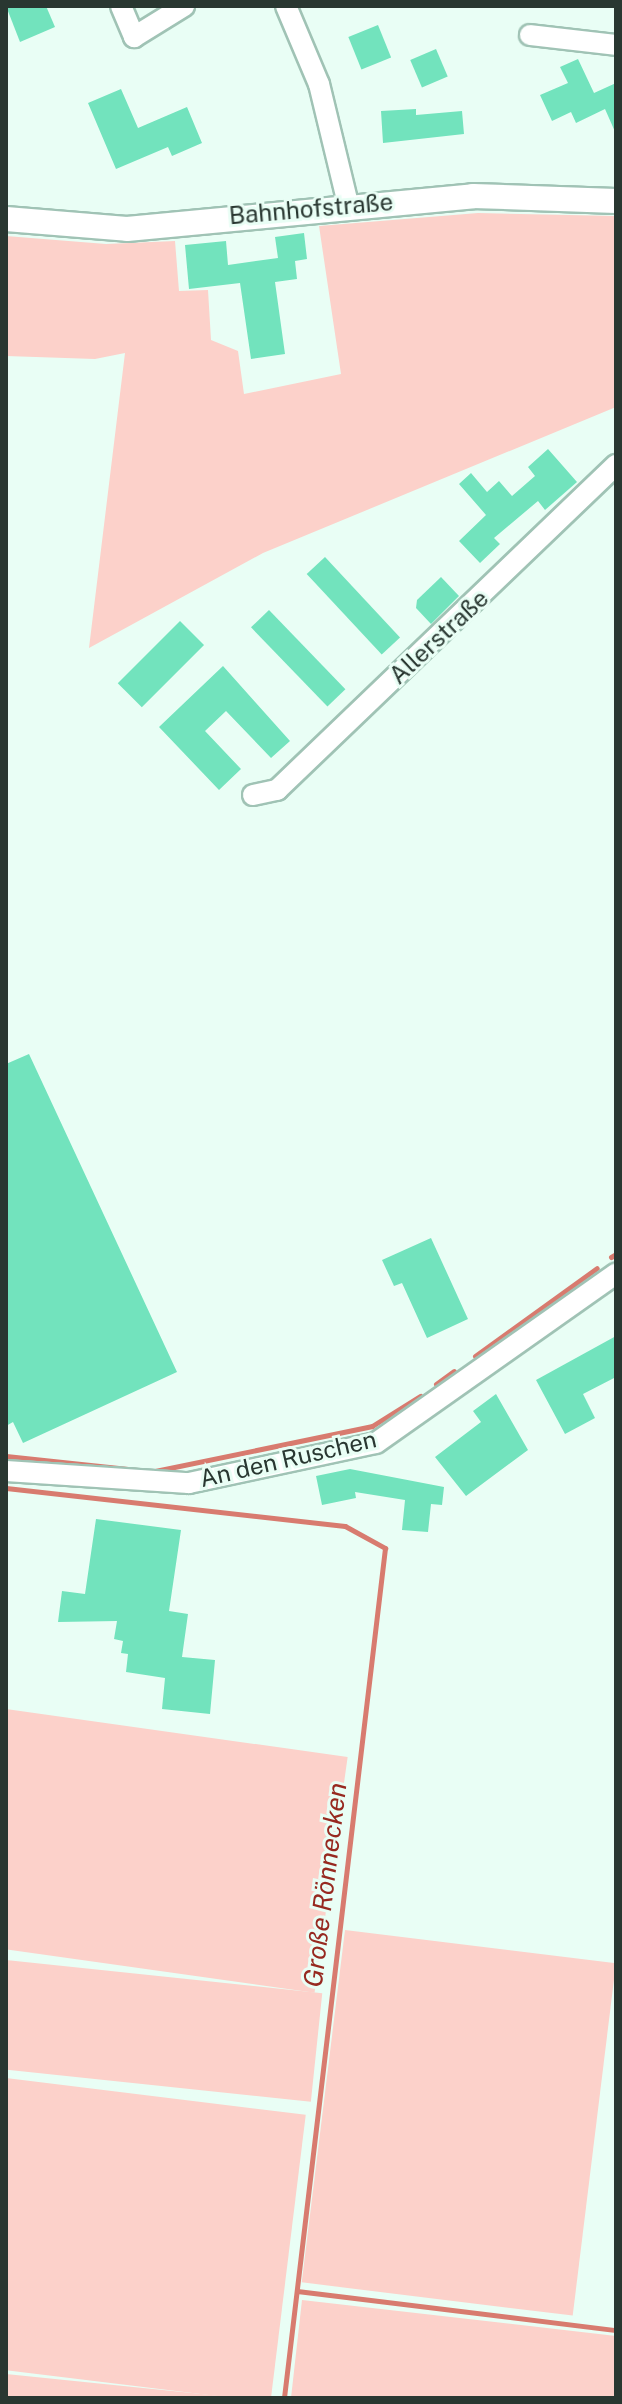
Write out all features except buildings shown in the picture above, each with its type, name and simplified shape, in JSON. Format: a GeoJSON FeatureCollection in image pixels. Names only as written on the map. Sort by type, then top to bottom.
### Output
{"type":"FeatureCollection","features":[{"type":"Feature","properties":{"kind":"street"},"geometry":{"type":"LineString","coordinates":[[121,6],[134,37],[184,6]]}},
{"type":"Feature","properties":{"kind":"street"},"geometry":{"type":"LineString","coordinates":[[286,6],[319,84],[348,204]]}},
{"type":"Feature","properties":{"kind":"street"},"geometry":{"type":"LineString","coordinates":[[530,35],[616,45]]}},
{"type":"Feature","properties":{"kind":"street","name":"Bahnhofstraße"},"geometry":{"type":"LineString","coordinates":[[6,219],[127,229],[348,204],[473,196],[616,201]]}},
{"type":"Feature","properties":{"kind":"street","name":"Allerstraße"},"geometry":{"type":"LineString","coordinates":[[253,795],[277,790],[616,465]]}},
{"type":"Feature","properties":{"kind":"street","name":"An den Ruschen"},"geometry":{"type":"LineString","coordinates":[[6,1471],[189,1483],[376,1443],[616,1274]]}},
{"type":"Feature","properties":{"kind":"shaded area"},"geometry":{"type":"Polygon","coordinates":[[[478,213],[616,216],[616,407],[263,553],[89,648],[125,353],[95,359],[6,356],[6,236],[106,244],[175,241],[179,291],[208,290],[211,340],[238,351],[244,394],[341,374],[319,226],[478,213]]]}},
{"type":"Feature","properties":{"kind":"shaded area"},"geometry":{"type":"Polygon","coordinates":[[[6,1709],[348,1757],[315,1993],[6,1949],[6,1709]]]}},
{"type":"Feature","properties":{"kind":"shaded area"},"geometry":{"type":"Polygon","coordinates":[[[345,1930],[616,1963],[573,2316],[302,2282],[345,1930]]]}},
{"type":"Feature","properties":{"kind":"shaded area"},"geometry":{"type":"Polygon","coordinates":[[[6,1960],[322,1993],[311,2102],[6,2070],[6,1960]]]}},
{"type":"Feature","properties":{"kind":"shaded area"},"geometry":{"type":"Polygon","coordinates":[[[6,2078],[306,2115],[271,2398],[233,2398],[6,2370],[6,2078]]]}},
{"type":"Feature","properties":{"kind":"shaded area"},"geometry":{"type":"Polygon","coordinates":[[[302,2300],[616,2336],[616,2398],[291,2398],[302,2300]]]}},
{"type":"Feature","properties":{"kind":"shaded area"},"geometry":{"type":"Polygon","coordinates":[[[6,2374],[241,2398],[6,2398],[6,2374]]]}},
{"type":"Feature","properties":{"kind":"waterway"},"geometry":{"type":"LineString","coordinates":[[611,1257],[616,1254]]}},
{"type":"Feature","properties":{"kind":"waterway"},"geometry":{"type":"LineString","coordinates":[[475,1356],[597,1268]]}},
{"type":"Feature","properties":{"kind":"waterway"},"geometry":{"type":"LineString","coordinates":[[436,1384],[454,1371]]}},
{"type":"Feature","properties":{"kind":"waterway"},"geometry":{"type":"LineString","coordinates":[[155,1471],[372,1426],[420,1396]]}},
{"type":"Feature","properties":{"kind":"waterway"},"geometry":{"type":"LineString","coordinates":[[6,1456],[137,1470]]}},
{"type":"Feature","properties":{"kind":"waterway","name":"Große Rönnecken"},"geometry":{"type":"LineString","coordinates":[[6,1488],[345,1526],[385,1548],[284,2398]]}},
{"type":"Feature","properties":{"kind":"waterway","name":"Große Rönnecken"},"geometry":{"type":"LineString","coordinates":[[297,2291],[616,2330]]}}]}
